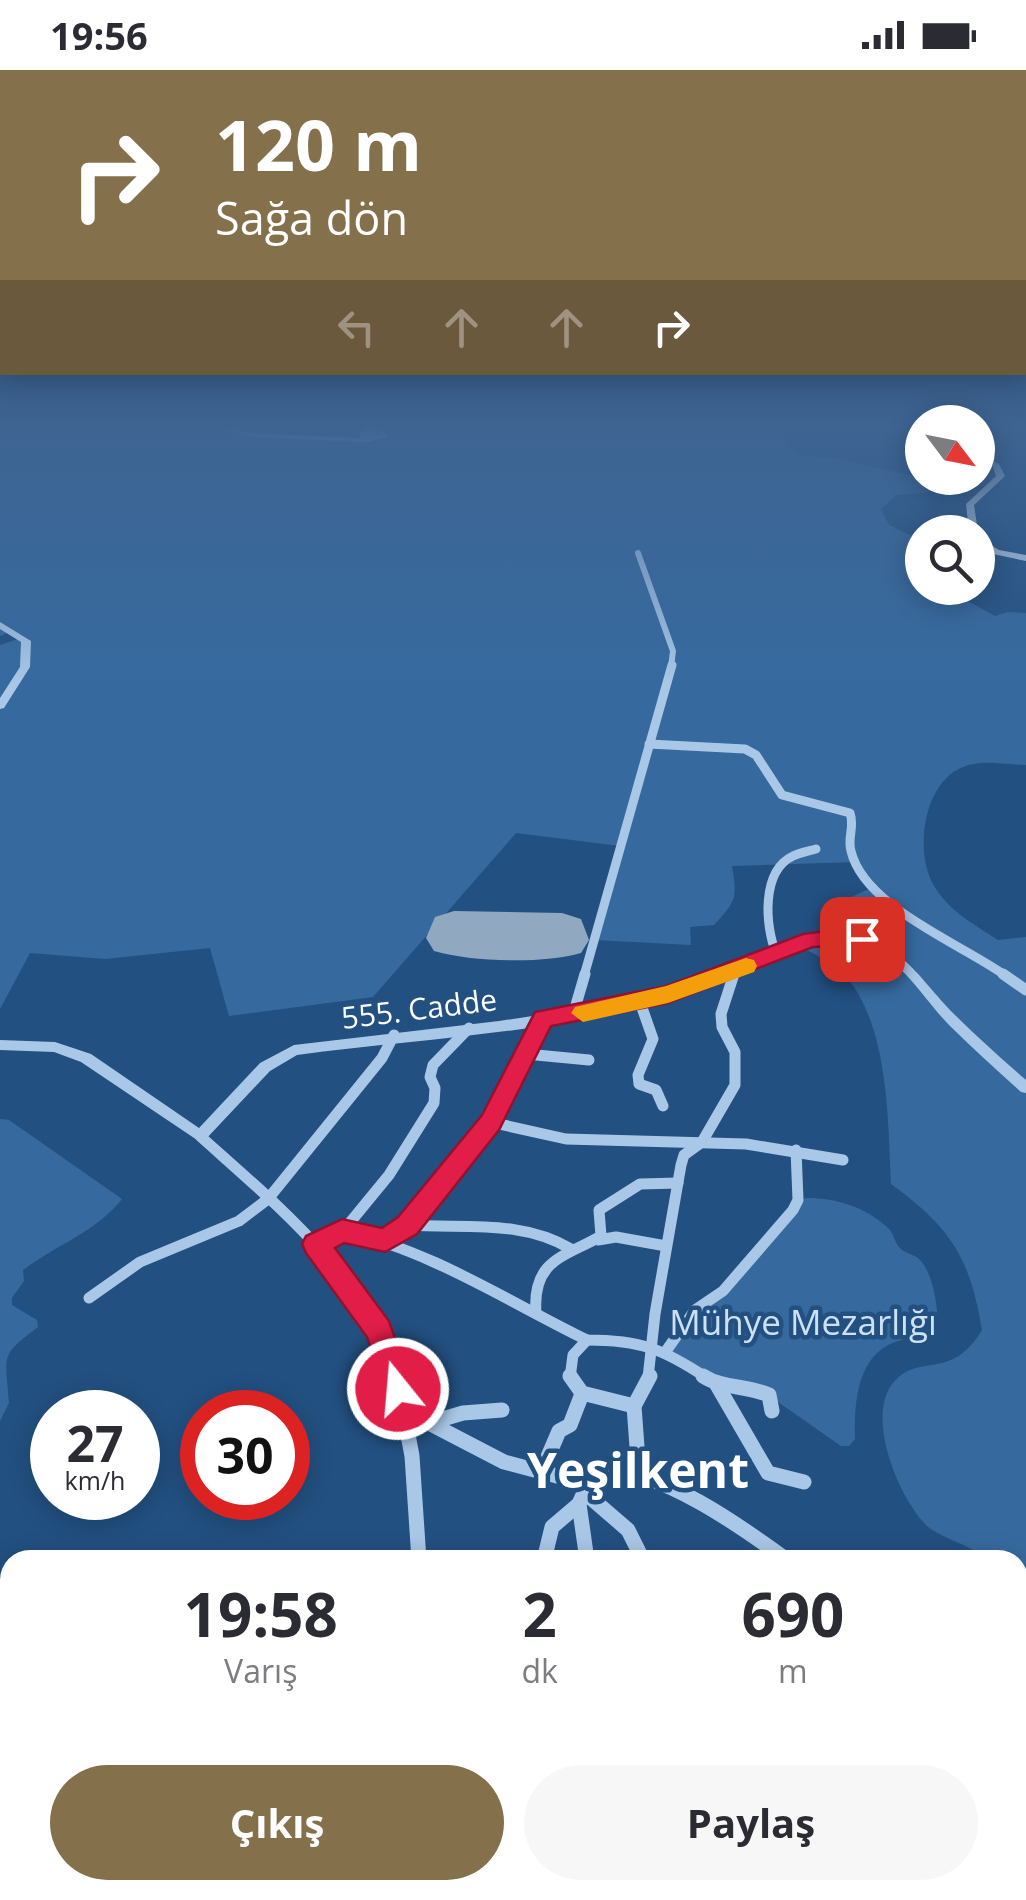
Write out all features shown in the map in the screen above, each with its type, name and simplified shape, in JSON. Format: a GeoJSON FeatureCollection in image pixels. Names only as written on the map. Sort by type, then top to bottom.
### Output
{"type":"FeatureCollection","features":[{"type":"Feature","properties":{"kind":"main road"},"geometry":{"type":"LineString","coordinates":[[995,551],[1026,561]]}},
{"type":"Feature","properties":{"kind":"main road"},"geometry":{"type":"LineString","coordinates":[[995,558],[1026,561]]}},
{"type":"Feature","properties":{"kind":"street"},"geometry":{"type":"LineString","coordinates":[[572,1015],[673,651],[638,552]]}},
{"type":"Feature","properties":{"kind":"street"},"geometry":{"type":"LineString","coordinates":[[0,626],[26,641],[28,657],[0,706]]}},
{"type":"Feature","properties":{"kind":"street"},"geometry":{"type":"LineString","coordinates":[[649,744],[744,749],[756,755],[782,795],[850,813],[854,824],[850,850],[872,888],[898,910],[978,955],[1026,990]]}},
{"type":"Feature","properties":{"kind":"street"},"geometry":{"type":"LineString","coordinates":[[776,953],[767,926],[770,892],[786,860],[802,850],[816,849]]}},
{"type":"Feature","properties":{"kind":"street","name":"555. Cadde"},"geometry":{"type":"LineString","coordinates":[[200,1136],[277,1056],[294,1050],[572,1015],[640,1002],[825,937],[848,936],[878,945],[1026,1088]]}},
{"type":"Feature","properties":{"kind":"street"},"geometry":{"type":"LineString","coordinates":[[660,1351],[655,1314],[684,1155],[702,1142],[735,1085],[735,1052],[722,1027],[721,1014],[734,971]]}},
{"type":"Feature","properties":{"kind":"street"},"geometry":{"type":"LineString","coordinates":[[640,1002],[652,1038],[638,1075],[639,1084],[656,1090],[662,1106]]}},
{"type":"Feature","properties":{"kind":"street"},"geometry":{"type":"LineString","coordinates":[[385,1240],[408,1225],[490,1122],[543,1019]]}},
{"type":"Feature","properties":{"kind":"street"},"geometry":{"type":"LineString","coordinates":[[316,1244],[342,1231],[389,1175],[434,1102],[435,1088],[430,1077],[433,1066],[469,1027]]}},
{"type":"Feature","properties":{"kind":"street"},"geometry":{"type":"LineString","coordinates":[[89,1298],[140,1262],[240,1221],[268,1199],[382,1058],[394,1035]]}},
{"type":"Feature","properties":{"kind":"street"},"geometry":{"type":"LineString","coordinates":[[0,1045],[55,1047],[86,1058],[200,1136],[316,1244],[379,1331],[391,1358],[406,1420],[418,1550]]}},
{"type":"Feature","properties":{"kind":"street"},"geometry":{"type":"LineString","coordinates":[[526,1054],[589,1060]]}},
{"type":"Feature","properties":{"kind":"street"},"geometry":{"type":"LineString","coordinates":[[490,1122],[566,1139],[702,1142],[796,1150],[843,1160]]}},
{"type":"Feature","properties":{"kind":"street"},"geometry":{"type":"LineString","coordinates":[[632,1470],[637,1447],[634,1406],[660,1351],[695,1310],[724,1292],[793,1210],[798,1200],[796,1150]]}},
{"type":"Feature","properties":{"kind":"street"},"geometry":{"type":"LineString","coordinates":[[597,1240],[602,1230],[597,1214],[608,1203],[640,1184],[678,1183]]}},
{"type":"Feature","properties":{"kind":"street"},"geometry":{"type":"LineString","coordinates":[[408,1225],[462,1230],[499,1227],[549,1237],[571,1248]]}},
{"type":"Feature","properties":{"kind":"street"},"geometry":{"type":"LineString","coordinates":[[342,1231],[385,1240],[428,1257],[587,1340],[612,1340],[660,1351],[694,1366],[717,1385],[768,1473],[804,1482]]}},
{"type":"Feature","properties":{"kind":"street"},"geometry":{"type":"LineString","coordinates":[[536,1313],[536,1285],[571,1248],[616,1238],[666,1246]]}},
{"type":"Feature","properties":{"kind":"street"},"geometry":{"type":"LineString","coordinates":[[587,1340],[574,1354],[569,1374],[582,1394],[634,1406]]}},
{"type":"Feature","properties":{"kind":"street"},"geometry":{"type":"LineString","coordinates":[[717,1385],[761,1390],[769,1394],[772,1411]]}},
{"type":"Feature","properties":{"kind":"street"},"geometry":{"type":"LineString","coordinates":[[541,1473],[559,1431],[570,1425],[582,1394]]}},
{"type":"Feature","properties":{"kind":"street"},"geometry":{"type":"LineString","coordinates":[[430,1424],[463,1413],[502,1410]]}},
{"type":"Feature","properties":{"kind":"street"},"geometry":{"type":"LineString","coordinates":[[406,1420],[430,1424],[478,1452],[541,1473],[598,1501],[634,1536],[642,1550]]}},
{"type":"Feature","properties":{"kind":"street"},"geometry":{"type":"LineString","coordinates":[[546,1550],[556,1519],[603,1469],[632,1470],[742,1527],[773,1550]]}},
{"type":"Feature","properties":{"kind":"street"},"geometry":{"type":"LineString","coordinates":[[583,1493],[586,1550]]}},
{"type":"Feature","properties":{"kind":"green space"},"geometry":{"type":"Polygon","coordinates":[[[0,514],[884,514],[889,525],[905,533],[905,605],[975,605],[995,616],[1026,613],[1026,765],[978,763],[950,775],[931,802],[924,853],[933,884],[962,916],[998,940],[1026,937],[1026,1550],[973,1550],[927,1526],[906,1497],[889,1457],[883,1416],[885,1398],[893,1383],[914,1369],[958,1356],[982,1330],[971,1282],[954,1246],[928,1215],[891,1184],[884,1077],[872,1024],[861,1000],[836,968],[796,944],[862,938],[865,934],[849,898],[871,888],[856,862],[732,866],[735,892],[731,904],[714,925],[690,927],[691,945],[594,940],[620,846],[516,833],[373,997],[229,1016],[210,948],[105,959],[30,953],[0,1009],[0,645],[21,638],[12,631],[0,636],[0,514]]]}},
{"type":"Feature","properties":{"kind":"green space"},"geometry":{"type":"Polygon","coordinates":[[[0,1119],[9,1120],[122,1199],[88,1229],[23,1270],[24,1281],[12,1298],[12,1305],[37,1320],[38,1327],[8,1357],[9,1403],[0,1421],[0,1119]]]}},
{"type":"Feature","properties":{"kind":"green space","name":"Mühye Mezarlığı"},"geometry":{"type":"Polygon","coordinates":[[[798,1200],[850,1205],[879,1221],[890,1230],[900,1248],[925,1266],[936,1302],[938,1329],[934,1333],[887,1346],[867,1366],[858,1394],[855,1439],[849,1446],[841,1446],[761,1390],[732,1387],[666,1351],[695,1310],[714,1299],[798,1200]]]}},
{"type":"Feature","properties":{"kind":"runway"},"geometry":{"type":"LineString","coordinates":[[454,930],[562,932],[562,940],[453,938],[454,930]]}},
{"type":"Feature","properties":{"kind":"slow traffic"},"geometry":{"type":"LineString","coordinates":[[583,1013],[668,994],[746,966]]}},
{"type":"Feature","properties":{"kind":"district","name":"Yeşilkent"},"geometry":{"type":"Point","coordinates":[638,1469]}},
{"type":"Feature","properties":{"kind":"route"},"geometry":{"type":"LineString","coordinates":[[398,1389],[379,1331],[316,1244],[342,1231],[385,1240],[408,1225],[490,1122],[543,1019],[668,994],[811,940],[848,936],[862,939]]}}]}
